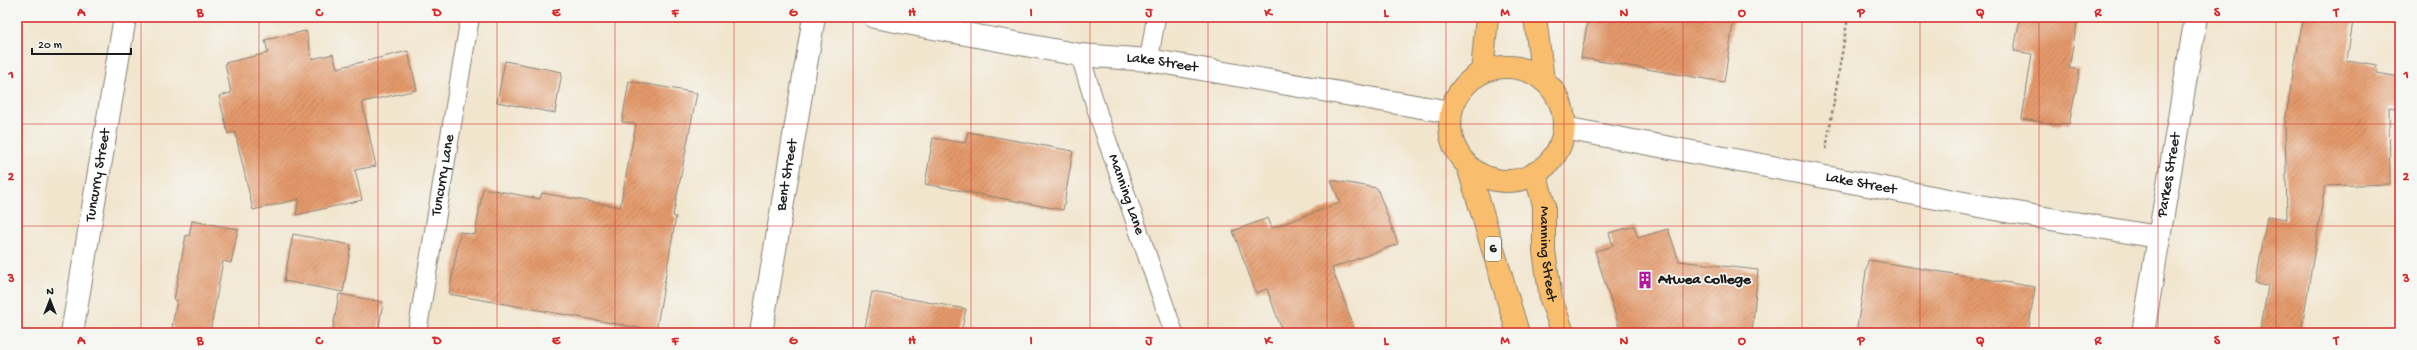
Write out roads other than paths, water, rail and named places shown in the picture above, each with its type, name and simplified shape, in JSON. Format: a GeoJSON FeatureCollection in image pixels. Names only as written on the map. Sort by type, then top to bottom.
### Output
{"type":"FeatureCollection","features":[{"type":"Feature","properties":{"kind":"main road"},"geometry":{"type":"LineString","coordinates":[[1482,72],[1486,17]]}},
{"type":"Feature","properties":{"kind":"main road"},"geometry":{"type":"LineString","coordinates":[[1535,17],[1543,80]]}},
{"type":"Feature","properties":{"kind":"main road"},"geometry":{"type":"LineString","coordinates":[[1450,112],[1462,88],[1482,72],[1497,68],[1513,67],[1529,71],[1543,80],[1560,101],[1564,128],[1554,156],[1535,173],[1516,180],[1499,180],[1482,175],[1468,166]]}},
{"type":"Feature","properties":{"kind":"main road","name":"6"},"geometry":{"type":"LineString","coordinates":[[1450,112],[1452,140],[1458,154],[1468,166],[1518,333]]}},
{"type":"Feature","properties":{"kind":"main road","name":"Manning Street"},"geometry":{"type":"LineString","coordinates":[[1535,173],[1544,205],[1544,251],[1551,299],[1563,333]]}},
{"type":"Feature","properties":{"kind":"street","name":"Tuncurry Street"},"geometry":{"type":"LineString","coordinates":[[72,333],[125,17]]}},
{"type":"Feature","properties":{"kind":"street","name":"Bent Street"},"geometry":{"type":"LineString","coordinates":[[761,333],[814,17]]}},
{"type":"Feature","properties":{"kind":"street","name":"Lake Street"},"geometry":{"type":"LineString","coordinates":[[874,17],[1080,55],[1149,60],[1450,112]]}},
{"type":"Feature","properties":{"kind":"street","name":"Parkes Street"},"geometry":{"type":"LineString","coordinates":[[2143,333],[2196,17]]}},
{"type":"Feature","properties":{"kind":"street","name":"Lake Street"},"geometry":{"type":"LineString","coordinates":[[1564,128],[1821,175],[2033,216],[2158,237]]}},
{"type":"Feature","properties":{"kind":"lane","name":"Tuncurry Lane"},"geometry":{"type":"LineString","coordinates":[[417,333],[470,17]]}},
{"type":"Feature","properties":{"kind":"lane"},"geometry":{"type":"LineString","coordinates":[[1149,60],[1156,17]]}},
{"type":"Feature","properties":{"kind":"lane","name":"Manning Lane"},"geometry":{"type":"LineString","coordinates":[[1080,55],[1099,117],[1174,333]]}},
{"type":"Feature","properties":{"kind":"place","name":"Atwea College"},"geometry":{"type":"Point","coordinates":[1645,280]}}]}
